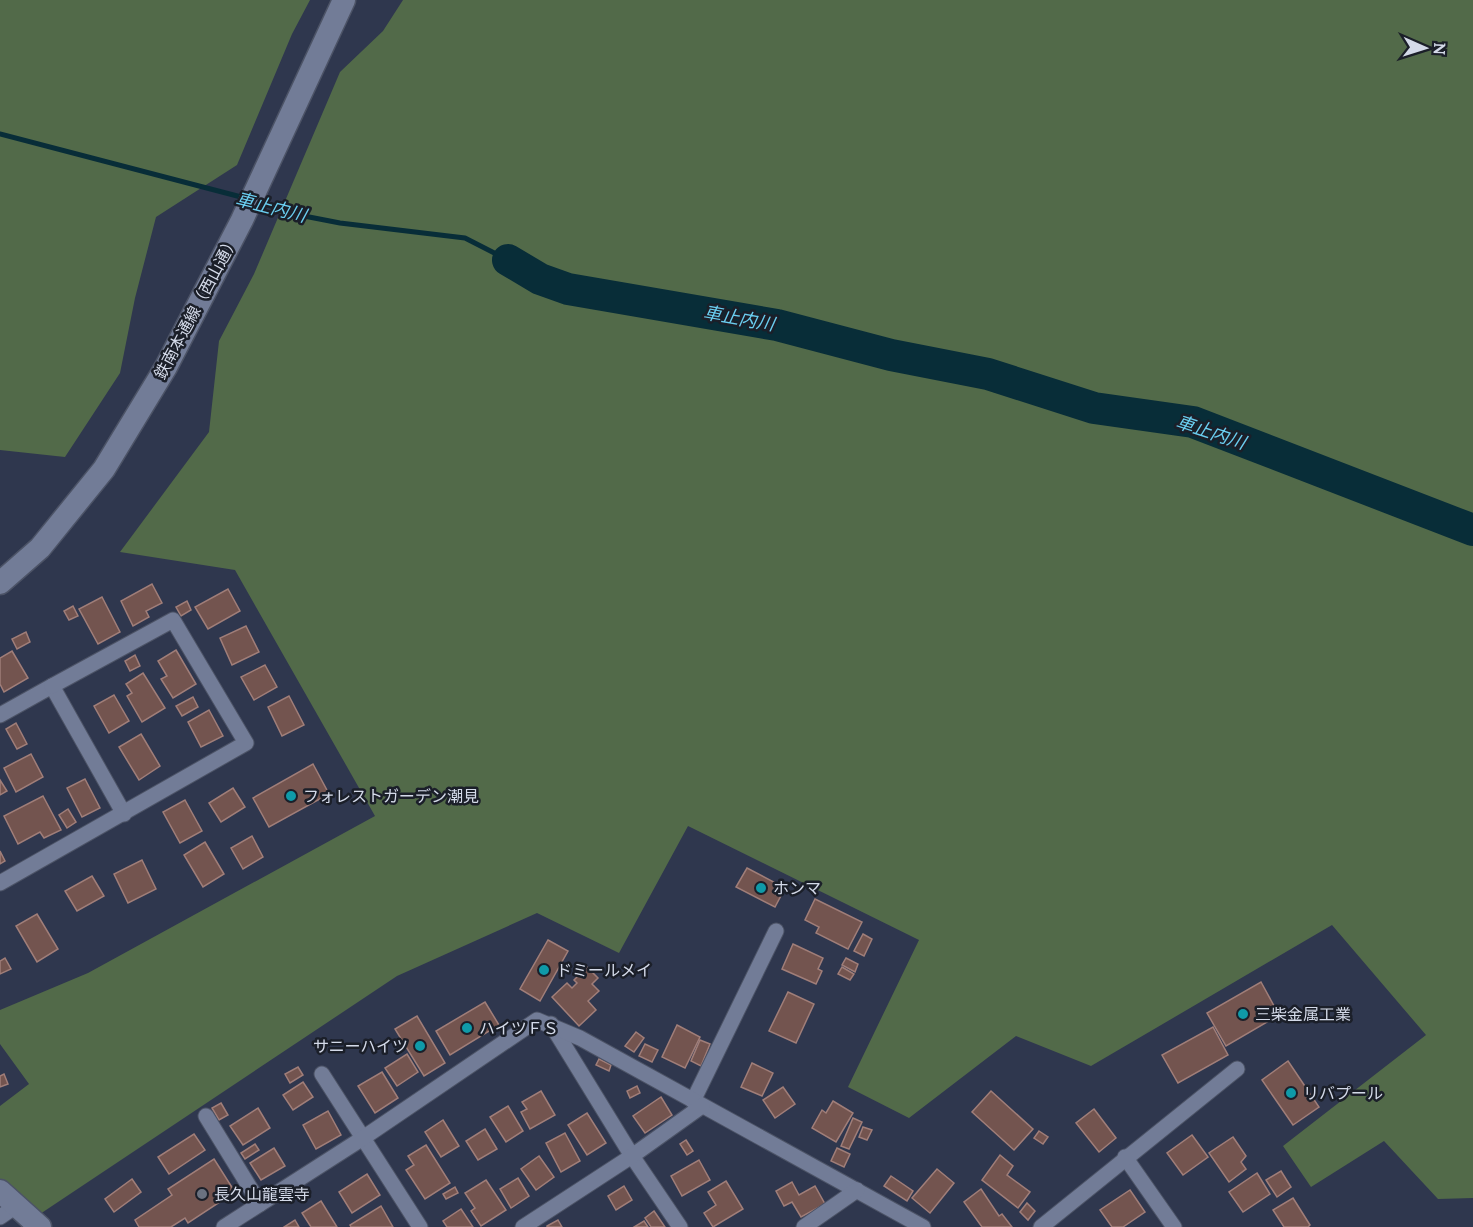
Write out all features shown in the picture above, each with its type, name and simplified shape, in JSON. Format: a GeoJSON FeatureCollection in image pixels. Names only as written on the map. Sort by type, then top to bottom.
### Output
{"type":"FeatureCollection","features":[{"type":"Feature","properties":{"kind":"street","name":"鉄南本通線（西山通）"},"geometry":{"type":"LineString","coordinates":[[0,583],[40,548],[104,469],[166,367],[242,220],[344,0]]}},
{"type":"Feature","properties":{"kind":"street"},"geometry":{"type":"LineString","coordinates":[[0,716],[173,621],[246,742],[0,883]]}},
{"type":"Feature","properties":{"kind":"street"},"geometry":{"type":"LineString","coordinates":[[52,686],[124,814]]}},
{"type":"Feature","properties":{"kind":"street"},"geometry":{"type":"LineString","coordinates":[[523,1227],[632,1156],[697,1104],[776,931]]}},
{"type":"Feature","properties":{"kind":"street"},"geometry":{"type":"LineString","coordinates":[[224,1227],[363,1138],[537,1020],[550,1024],[923,1227]]}},
{"type":"Feature","properties":{"kind":"street"},"geometry":{"type":"LineString","coordinates":[[550,1024],[632,1156],[680,1227]]}},
{"type":"Feature","properties":{"kind":"street"},"geometry":{"type":"LineString","coordinates":[[1041,1227],[1125,1157],[1237,1070]]}},
{"type":"Feature","properties":{"kind":"street"},"geometry":{"type":"LineString","coordinates":[[322,1074],[420,1227]]}},
{"type":"Feature","properties":{"kind":"street"},"geometry":{"type":"LineString","coordinates":[[206,1116],[260,1204]]}},
{"type":"Feature","properties":{"kind":"street"},"geometry":{"type":"LineString","coordinates":[[1125,1157],[1174,1227]]}},
{"type":"Feature","properties":{"kind":"street"},"geometry":{"type":"LineString","coordinates":[[804,1227],[857,1190]]}},
{"type":"Feature","properties":{"kind":"street"},"geometry":{"type":"LineString","coordinates":[[5,1205],[40,1227]]}},
{"type":"Feature","properties":{"kind":"green space"},"geometry":{"type":"Polygon","coordinates":[[[0,0],[310,0],[292,34],[237,165],[156,217],[135,298],[120,373],[65,457],[0,450],[0,0]]]}},
{"type":"Feature","properties":{"kind":"green space"},"geometry":{"type":"Polygon","coordinates":[[[403,0],[1473,0],[1473,1198],[1438,1199],[1384,1141],[1311,1187],[1283,1146],[1426,1035],[1332,925],[1091,1066],[1016,1036],[909,1118],[848,1087],[919,940],[688,826],[619,953],[537,913],[397,976],[31,1220],[0,1191],[0,1106],[29,1084],[0,1044],[0,1010],[88,973],[375,816],[235,570],[120,552],[209,432],[219,341],[254,274],[340,72],[383,31],[403,0]]]}},
{"type":"Feature","properties":{"kind":"building"},"geometry":{"type":"Polygon","coordinates":[[[152,584],[162,603],[146,611],[149,617],[133,626],[121,601],[152,584]]]}},
{"type":"Feature","properties":{"kind":"building"},"geometry":{"type":"Polygon","coordinates":[[[228,589],[240,611],[208,629],[195,607],[228,589]]]}},
{"type":"Feature","properties":{"kind":"building"},"geometry":{"type":"Polygon","coordinates":[[[102,597],[120,632],[98,644],[79,609],[102,597]]]}},
{"type":"Feature","properties":{"kind":"building"},"geometry":{"type":"Polygon","coordinates":[[[187,601],[191,610],[181,616],[176,607],[187,601]]]}},
{"type":"Feature","properties":{"kind":"building"},"geometry":{"type":"Polygon","coordinates":[[[73,606],[78,616],[69,620],[64,611],[73,606]]]}},
{"type":"Feature","properties":{"kind":"building"},"geometry":{"type":"Polygon","coordinates":[[[246,626],[259,652],[232,665],[220,638],[246,626]]]}},
{"type":"Feature","properties":{"kind":"building"},"geometry":{"type":"Polygon","coordinates":[[[26,632],[30,642],[17,649],[12,639],[26,632]]]}},
{"type":"Feature","properties":{"kind":"building"},"geometry":{"type":"Polygon","coordinates":[[[176,650],[196,684],[173,698],[161,679],[167,676],[158,661],[176,650]]]}},
{"type":"Feature","properties":{"kind":"building"},"geometry":{"type":"Polygon","coordinates":[[[12,651],[28,678],[4,692],[0,684],[0,658],[12,651]]]}},
{"type":"Feature","properties":{"kind":"building"},"geometry":{"type":"Polygon","coordinates":[[[135,655],[140,666],[130,671],[125,661],[135,655]]]}},
{"type":"Feature","properties":{"kind":"building"},"geometry":{"type":"Polygon","coordinates":[[[265,665],[277,687],[254,700],[241,677],[265,665]]]}},
{"type":"Feature","properties":{"kind":"building"},"geometry":{"type":"Polygon","coordinates":[[[143,673],[165,708],[142,722],[127,696],[132,693],[126,684],[143,673]]]}},
{"type":"Feature","properties":{"kind":"building"},"geometry":{"type":"Polygon","coordinates":[[[114,695],[129,721],[109,733],[94,706],[114,695]]]}},
{"type":"Feature","properties":{"kind":"building"},"geometry":{"type":"Polygon","coordinates":[[[289,696],[304,725],[282,736],[268,707],[289,696]]]}},
{"type":"Feature","properties":{"kind":"building"},"geometry":{"type":"Polygon","coordinates":[[[193,697],[198,707],[182,716],[176,706],[193,697]]]}},
{"type":"Feature","properties":{"kind":"building"},"geometry":{"type":"Polygon","coordinates":[[[209,710],[223,736],[201,747],[188,722],[209,710]]]}},
{"type":"Feature","properties":{"kind":"building"},"geometry":{"type":"Polygon","coordinates":[[[16,723],[27,744],[17,749],[6,729],[16,723]]]}},
{"type":"Feature","properties":{"kind":"building"},"geometry":{"type":"Polygon","coordinates":[[[141,734],[160,766],[139,780],[119,747],[141,734]]]}},
{"type":"Feature","properties":{"kind":"building"},"geometry":{"type":"Polygon","coordinates":[[[31,754],[43,777],[16,792],[4,768],[31,754]]]}},
{"type":"Feature","properties":{"kind":"building","name":"フォレストガーデン潮見"},"geometry":{"type":"Polygon","coordinates":[[[313,764],[329,794],[269,827],[253,798],[313,764]]]}},
{"type":"Feature","properties":{"kind":"building"},"geometry":{"type":"Polygon","coordinates":[[[85,779],[100,808],[82,817],[67,788],[85,779]]]}},
{"type":"Feature","properties":{"kind":"building"},"geometry":{"type":"Polygon","coordinates":[[[0,780],[7,791],[0,795],[0,780]]]}},
{"type":"Feature","properties":{"kind":"building"},"geometry":{"type":"Polygon","coordinates":[[[233,788],[245,807],[221,822],[209,803],[233,788]]]}},
{"type":"Feature","properties":{"kind":"building"},"geometry":{"type":"Polygon","coordinates":[[[43,796],[61,830],[44,838],[40,832],[18,844],[4,816],[43,796]]]}},
{"type":"Feature","properties":{"kind":"building"},"geometry":{"type":"Polygon","coordinates":[[[185,800],[202,831],[180,843],[163,812],[185,800]]]}},
{"type":"Feature","properties":{"kind":"building"},"geometry":{"type":"Polygon","coordinates":[[[68,809],[76,822],[67,828],[59,815],[68,809]]]}},
{"type":"Feature","properties":{"kind":"building"},"geometry":{"type":"Polygon","coordinates":[[[252,836],[263,857],[243,869],[231,848],[252,836]]]}},
{"type":"Feature","properties":{"kind":"building"},"geometry":{"type":"Polygon","coordinates":[[[205,842],[224,874],[203,887],[184,855],[205,842]]]}},
{"type":"Feature","properties":{"kind":"building"},"geometry":{"type":"Polygon","coordinates":[[[0,851],[5,861],[0,864],[0,851]]]}},
{"type":"Feature","properties":{"kind":"building"},"geometry":{"type":"Polygon","coordinates":[[[142,860],[156,889],[128,903],[114,874],[142,860]]]}},
{"type":"Feature","properties":{"kind":"building","name":"ホンマ"},"geometry":{"type":"Polygon","coordinates":[[[747,868],[785,888],[775,907],[736,887],[747,868]]]}},
{"type":"Feature","properties":{"kind":"building"},"geometry":{"type":"Polygon","coordinates":[[[92,876],[104,896],[77,911],[65,891],[92,876]]]}},
{"type":"Feature","properties":{"kind":"building"},"geometry":{"type":"Polygon","coordinates":[[[815,899],[862,922],[848,949],[816,933],[819,927],[805,920],[815,899]]]}},
{"type":"Feature","properties":{"kind":"building"},"geometry":{"type":"Polygon","coordinates":[[[37,914],[58,949],[37,962],[16,926],[37,914]]]}},
{"type":"Feature","properties":{"kind":"building"},"geometry":{"type":"Polygon","coordinates":[[[863,934],[872,939],[864,956],[854,951],[863,934]]]}},
{"type":"Feature","properties":{"kind":"building","name":"ドミールメイ"},"geometry":{"type":"Polygon","coordinates":[[[548,940],[568,951],[540,1001],[520,989],[548,940]]]}},
{"type":"Feature","properties":{"kind":"building"},"geometry":{"type":"Polygon","coordinates":[[[793,944],[823,958],[818,969],[822,971],[816,984],[782,969],[793,944]]]}},
{"type":"Feature","properties":{"kind":"building"},"geometry":{"type":"Polygon","coordinates":[[[5,958],[11,969],[0,974],[0,961],[5,958]]]}},
{"type":"Feature","properties":{"kind":"building"},"geometry":{"type":"Polygon","coordinates":[[[846,958],[858,964],[855,972],[842,965],[846,958]]]}},
{"type":"Feature","properties":{"kind":"building"},"geometry":{"type":"Polygon","coordinates":[[[587,967],[598,978],[592,984],[599,991],[588,1001],[596,1010],[579,1026],[552,997],[567,983],[572,988],[577,983],[574,980],[587,967]]]}},
{"type":"Feature","properties":{"kind":"building"},"geometry":{"type":"Polygon","coordinates":[[[842,967],[854,974],[850,980],[838,974],[842,967]]]}},
{"type":"Feature","properties":{"kind":"building","name":"三柴金属工業"},"geometry":{"type":"Polygon","coordinates":[[[1261,982],[1279,1015],[1226,1046],[1207,1013],[1261,982]]]}},
{"type":"Feature","properties":{"kind":"building"},"geometry":{"type":"Polygon","coordinates":[[[788,992],[814,1004],[796,1043],[769,1031],[788,992]]]}},
{"type":"Feature","properties":{"kind":"building","name":"ハイツＦＳ"},"geometry":{"type":"Polygon","coordinates":[[[485,1002],[499,1025],[450,1055],[436,1031],[485,1002]]]}},
{"type":"Feature","properties":{"kind":"building","name":"サニーハイツ"},"geometry":{"type":"Polygon","coordinates":[[[417,1016],[445,1063],[424,1076],[395,1029],[417,1016]]]}},
{"type":"Feature","properties":{"kind":"building"},"geometry":{"type":"Polygon","coordinates":[[[677,1025],[700,1037],[685,1068],[662,1057],[677,1025]]]}},
{"type":"Feature","properties":{"kind":"building"},"geometry":{"type":"Polygon","coordinates":[[[1213,1027],[1228,1055],[1178,1083],[1162,1055],[1213,1027]]]}},
{"type":"Feature","properties":{"kind":"building"},"geometry":{"type":"Polygon","coordinates":[[[636,1032],[644,1038],[634,1052],[625,1046],[636,1032]]]}},
{"type":"Feature","properties":{"kind":"building"},"geometry":{"type":"Polygon","coordinates":[[[700,1040],[710,1044],[701,1066],[691,1061],[700,1040]]]}},
{"type":"Feature","properties":{"kind":"building"},"geometry":{"type":"Polygon","coordinates":[[[645,1044],[658,1050],[652,1062],[639,1056],[645,1044]]]}},
{"type":"Feature","properties":{"kind":"building"},"geometry":{"type":"Polygon","coordinates":[[[407,1054],[418,1072],[397,1086],[385,1068],[407,1054]]]}},
{"type":"Feature","properties":{"kind":"building"},"geometry":{"type":"Polygon","coordinates":[[[599,1059],[611,1065],[609,1071],[596,1065],[599,1059]]]}},
{"type":"Feature","properties":{"kind":"building","name":"リバプール"},"geometry":{"type":"Polygon","coordinates":[[[1288,1061],[1319,1107],[1293,1125],[1262,1080],[1288,1061]]]}},
{"type":"Feature","properties":{"kind":"building"},"geometry":{"type":"Polygon","coordinates":[[[752,1063],[773,1073],[762,1096],[741,1087],[752,1063]]]}},
{"type":"Feature","properties":{"kind":"building"},"geometry":{"type":"Polygon","coordinates":[[[298,1067],[303,1075],[290,1083],[285,1074],[298,1067]]]}},
{"type":"Feature","properties":{"kind":"building"},"geometry":{"type":"Polygon","coordinates":[[[382,1072],[398,1098],[375,1113],[358,1086],[382,1072]]]}},
{"type":"Feature","properties":{"kind":"building"},"geometry":{"type":"Polygon","coordinates":[[[4,1074],[8,1084],[0,1087],[0,1076],[4,1074]]]}},
{"type":"Feature","properties":{"kind":"building"},"geometry":{"type":"Polygon","coordinates":[[[303,1082],[313,1097],[293,1110],[283,1095],[303,1082]]]}},
{"type":"Feature","properties":{"kind":"building"},"geometry":{"type":"Polygon","coordinates":[[[637,1086],[640,1093],[630,1098],[627,1091],[637,1086]]]}},
{"type":"Feature","properties":{"kind":"building"},"geometry":{"type":"Polygon","coordinates":[[[783,1087],[795,1104],[775,1118],[763,1100],[783,1087]]]}},
{"type":"Feature","properties":{"kind":"building"},"geometry":{"type":"Polygon","coordinates":[[[541,1091],[555,1115],[530,1129],[521,1112],[527,1109],[522,1102],[541,1091]]]}},
{"type":"Feature","properties":{"kind":"building"},"geometry":{"type":"Polygon","coordinates":[[[991,1091],[1033,1129],[1014,1150],[972,1112],[991,1091]]]}},
{"type":"Feature","properties":{"kind":"building"},"geometry":{"type":"Polygon","coordinates":[[[661,1097],[672,1115],[645,1133],[633,1116],[661,1097]]]}},
{"type":"Feature","properties":{"kind":"building"},"geometry":{"type":"Polygon","coordinates":[[[833,1101],[853,1113],[836,1142],[812,1128],[822,1110],[826,1113],[833,1101]]]}},
{"type":"Feature","properties":{"kind":"building"},"geometry":{"type":"Polygon","coordinates":[[[221,1103],[228,1115],[219,1120],[212,1108],[221,1103]]]}},
{"type":"Feature","properties":{"kind":"building"},"geometry":{"type":"Polygon","coordinates":[[[508,1106],[523,1131],[506,1142],[490,1117],[508,1106]]]}},
{"type":"Feature","properties":{"kind":"building"},"geometry":{"type":"Polygon","coordinates":[[[258,1108],[270,1128],[243,1145],[230,1126],[258,1108]]]}},
{"type":"Feature","properties":{"kind":"building"},"geometry":{"type":"Polygon","coordinates":[[[1094,1109],[1116,1138],[1099,1152],[1076,1123],[1094,1109]]]}},
{"type":"Feature","properties":{"kind":"building"},"geometry":{"type":"Polygon","coordinates":[[[328,1111],[341,1135],[316,1149],[303,1125],[328,1111]]]}},
{"type":"Feature","properties":{"kind":"building"},"geometry":{"type":"Polygon","coordinates":[[[587,1113],[606,1143],[587,1155],[568,1125],[587,1113]]]}},
{"type":"Feature","properties":{"kind":"building"},"geometry":{"type":"Polygon","coordinates":[[[853,1118],[862,1122],[849,1149],[841,1146],[853,1118]]]}},
{"type":"Feature","properties":{"kind":"building"},"geometry":{"type":"Polygon","coordinates":[[[443,1120],[459,1146],[441,1157],[425,1132],[443,1120]]]}},
{"type":"Feature","properties":{"kind":"building"},"geometry":{"type":"Polygon","coordinates":[[[863,1127],[872,1130],[867,1140],[859,1137],[863,1127]]]}},
{"type":"Feature","properties":{"kind":"building"},"geometry":{"type":"Polygon","coordinates":[[[485,1129],[497,1149],[478,1160],[466,1141],[485,1129]]]}},
{"type":"Feature","properties":{"kind":"building"},"geometry":{"type":"Polygon","coordinates":[[[1039,1131],[1048,1137],[1043,1144],[1034,1138],[1039,1131]]]}},
{"type":"Feature","properties":{"kind":"building"},"geometry":{"type":"Polygon","coordinates":[[[565,1133],[580,1161],[561,1172],[546,1143],[565,1133]]]}},
{"type":"Feature","properties":{"kind":"building"},"geometry":{"type":"Polygon","coordinates":[[[194,1134],[205,1150],[169,1174],[158,1157],[194,1134]]]}},
{"type":"Feature","properties":{"kind":"building"},"geometry":{"type":"Polygon","coordinates":[[[1192,1135],[1208,1157],[1183,1175],[1167,1153],[1192,1135]]]}},
{"type":"Feature","properties":{"kind":"building"},"geometry":{"type":"Polygon","coordinates":[[[1233,1137],[1246,1156],[1241,1162],[1246,1169],[1229,1182],[1209,1153],[1233,1137]]]}},
{"type":"Feature","properties":{"kind":"building"},"geometry":{"type":"Polygon","coordinates":[[[686,1140],[693,1151],[687,1155],[680,1144],[686,1140]]]}},
{"type":"Feature","properties":{"kind":"building"},"geometry":{"type":"Polygon","coordinates":[[[255,1144],[259,1150],[245,1159],[241,1153],[255,1144]]]}},
{"type":"Feature","properties":{"kind":"building"},"geometry":{"type":"Polygon","coordinates":[[[426,1145],[450,1183],[425,1199],[406,1170],[414,1165],[408,1156],[426,1145]]]}},
{"type":"Feature","properties":{"kind":"building"},"geometry":{"type":"Polygon","coordinates":[[[274,1148],[285,1166],[261,1180],[250,1163],[274,1148]]]}},
{"type":"Feature","properties":{"kind":"building"},"geometry":{"type":"Polygon","coordinates":[[[837,1148],[850,1154],[844,1167],[831,1161],[837,1148]]]}},
{"type":"Feature","properties":{"kind":"building"},"geometry":{"type":"Polygon","coordinates":[[[1000,1155],[1013,1166],[1007,1175],[1030,1192],[1018,1208],[982,1180],[1000,1155]]]}},
{"type":"Feature","properties":{"kind":"building"},"geometry":{"type":"Polygon","coordinates":[[[539,1156],[554,1177],[536,1190],[521,1169],[539,1156]]]}},
{"type":"Feature","properties":{"kind":"building","name":"長久山龍雲寺"},"geometry":{"type":"Polygon","coordinates":[[[214,1159],[235,1192],[188,1223],[185,1218],[171,1227],[139,1227],[135,1220],[172,1195],[168,1189],[214,1159]]]}},
{"type":"Feature","properties":{"kind":"building"},"geometry":{"type":"Polygon","coordinates":[[[699,1160],[710,1180],[682,1196],[671,1176],[699,1160]]]}},
{"type":"Feature","properties":{"kind":"building"},"geometry":{"type":"Polygon","coordinates":[[[937,1169],[954,1183],[930,1213],[912,1198],[937,1169]]]}},
{"type":"Feature","properties":{"kind":"building"},"geometry":{"type":"Polygon","coordinates":[[[1281,1171],[1291,1187],[1277,1197],[1266,1180],[1281,1171]]]}},
{"type":"Feature","properties":{"kind":"building"},"geometry":{"type":"Polygon","coordinates":[[[1257,1173],[1270,1194],[1243,1212],[1229,1192],[1257,1173]]]}},
{"type":"Feature","properties":{"kind":"building"},"geometry":{"type":"Polygon","coordinates":[[[367,1174],[380,1195],[352,1213],[339,1192],[367,1174]]]}},
{"type":"Feature","properties":{"kind":"building"},"geometry":{"type":"Polygon","coordinates":[[[891,1176],[913,1191],[907,1201],[884,1186],[891,1176]]]}},
{"type":"Feature","properties":{"kind":"building"},"geometry":{"type":"Polygon","coordinates":[[[518,1178],[529,1196],[511,1208],[500,1189],[518,1178]]]}},
{"type":"Feature","properties":{"kind":"building"},"geometry":{"type":"Polygon","coordinates":[[[132,1179],[141,1192],[114,1212],[105,1199],[132,1179]]]}},
{"type":"Feature","properties":{"kind":"building"},"geometry":{"type":"Polygon","coordinates":[[[486,1180],[506,1210],[481,1226],[471,1211],[475,1208],[465,1193],[486,1180]]]}},
{"type":"Feature","properties":{"kind":"building"},"geometry":{"type":"Polygon","coordinates":[[[726,1181],[743,1209],[713,1227],[704,1213],[716,1205],[708,1192],[726,1181]]]}},
{"type":"Feature","properties":{"kind":"building"},"geometry":{"type":"Polygon","coordinates":[[[792,1182],[799,1195],[815,1186],[825,1204],[801,1217],[792,1202],[784,1206],[776,1191],[792,1182]]]}},
{"type":"Feature","properties":{"kind":"building"},"geometry":{"type":"Polygon","coordinates":[[[624,1186],[632,1200],[616,1210],[608,1196],[624,1186]]]}},
{"type":"Feature","properties":{"kind":"building"},"geometry":{"type":"Polygon","coordinates":[[[455,1187],[458,1193],[446,1199],[443,1194],[455,1187]]]}},
{"type":"Feature","properties":{"kind":"building"},"geometry":{"type":"Polygon","coordinates":[[[981,1189],[999,1216],[1002,1214],[1012,1227],[982,1227],[964,1202],[981,1189]]]}},
{"type":"Feature","properties":{"kind":"building"},"geometry":{"type":"Polygon","coordinates":[[[1130,1190],[1145,1212],[1123,1227],[1112,1227],[1100,1210],[1130,1190]]]}},
{"type":"Feature","properties":{"kind":"building"},"geometry":{"type":"Polygon","coordinates":[[[1293,1198],[1310,1225],[1308,1227],[1284,1227],[1273,1210],[1293,1198]]]}},
{"type":"Feature","properties":{"kind":"building"},"geometry":{"type":"Polygon","coordinates":[[[321,1201],[337,1227],[311,1227],[302,1213],[321,1201]]]}},
{"type":"Feature","properties":{"kind":"building"},"geometry":{"type":"Polygon","coordinates":[[[1027,1203],[1035,1211],[1028,1220],[1020,1212],[1027,1203]]]}},
{"type":"Feature","properties":{"kind":"building"},"geometry":{"type":"Polygon","coordinates":[[[381,1206],[393,1227],[351,1227],[350,1225],[381,1206]]]}},
{"type":"Feature","properties":{"kind":"building"},"geometry":{"type":"Polygon","coordinates":[[[461,1209],[473,1227],[447,1227],[443,1221],[461,1209]]]}},
{"type":"Feature","properties":{"kind":"building"},"geometry":{"type":"Polygon","coordinates":[[[654,1211],[665,1227],[651,1227],[645,1218],[654,1211]]]}},
{"type":"Feature","properties":{"kind":"building"},"geometry":{"type":"Polygon","coordinates":[[[295,1220],[299,1227],[284,1227],[295,1220]]]}},
{"type":"Feature","properties":{"kind":"building"},"geometry":{"type":"Polygon","coordinates":[[[558,1220],[562,1227],[547,1227],[547,1226],[558,1220]]]}},
{"type":"Feature","properties":{"kind":"building"},"geometry":{"type":"Polygon","coordinates":[[[644,1221],[648,1227],[634,1227],[644,1221]]]}},
{"type":"Feature","properties":{"kind":"waterway","name":"車止内川"},"geometry":{"type":"LineString","coordinates":[[0,134],[245,198]]}},
{"type":"Feature","properties":{"kind":"waterway","name":"車止内川"},"geometry":{"type":"LineString","coordinates":[[257,202],[304,216],[340,223],[465,238],[508,260]]}},
{"type":"Feature","properties":{"kind":"waterway","name":"車止内川"},"geometry":{"type":"LineString","coordinates":[[508,260],[540,279],[568,289],[777,325],[891,355],[988,374],[1094,408],[1193,422],[1473,530]]}},
{"type":"Feature","properties":{"kind":"place","name":"フォレストガーデン潮見"},"geometry":{"type":"Point","coordinates":[291,796]}},
{"type":"Feature","properties":{"kind":"place","name":"ホンマ"},"geometry":{"type":"Point","coordinates":[761,888]}},
{"type":"Feature","properties":{"kind":"place","name":"ドミールメイ"},"geometry":{"type":"Point","coordinates":[544,970]}},
{"type":"Feature","properties":{"kind":"place","name":"三柴金属工業"},"geometry":{"type":"Point","coordinates":[1243,1014]}},
{"type":"Feature","properties":{"kind":"place","name":"ハイツＦＳ"},"geometry":{"type":"Point","coordinates":[467,1028]}},
{"type":"Feature","properties":{"kind":"place","name":"サニーハイツ"},"geometry":{"type":"Point","coordinates":[420,1046]}},
{"type":"Feature","properties":{"kind":"place","name":"リバプール"},"geometry":{"type":"Point","coordinates":[1291,1093]}},
{"type":"Feature","properties":{"kind":"place","name":"長久山龍雲寺"},"geometry":{"type":"Point","coordinates":[202,1194]}}]}
